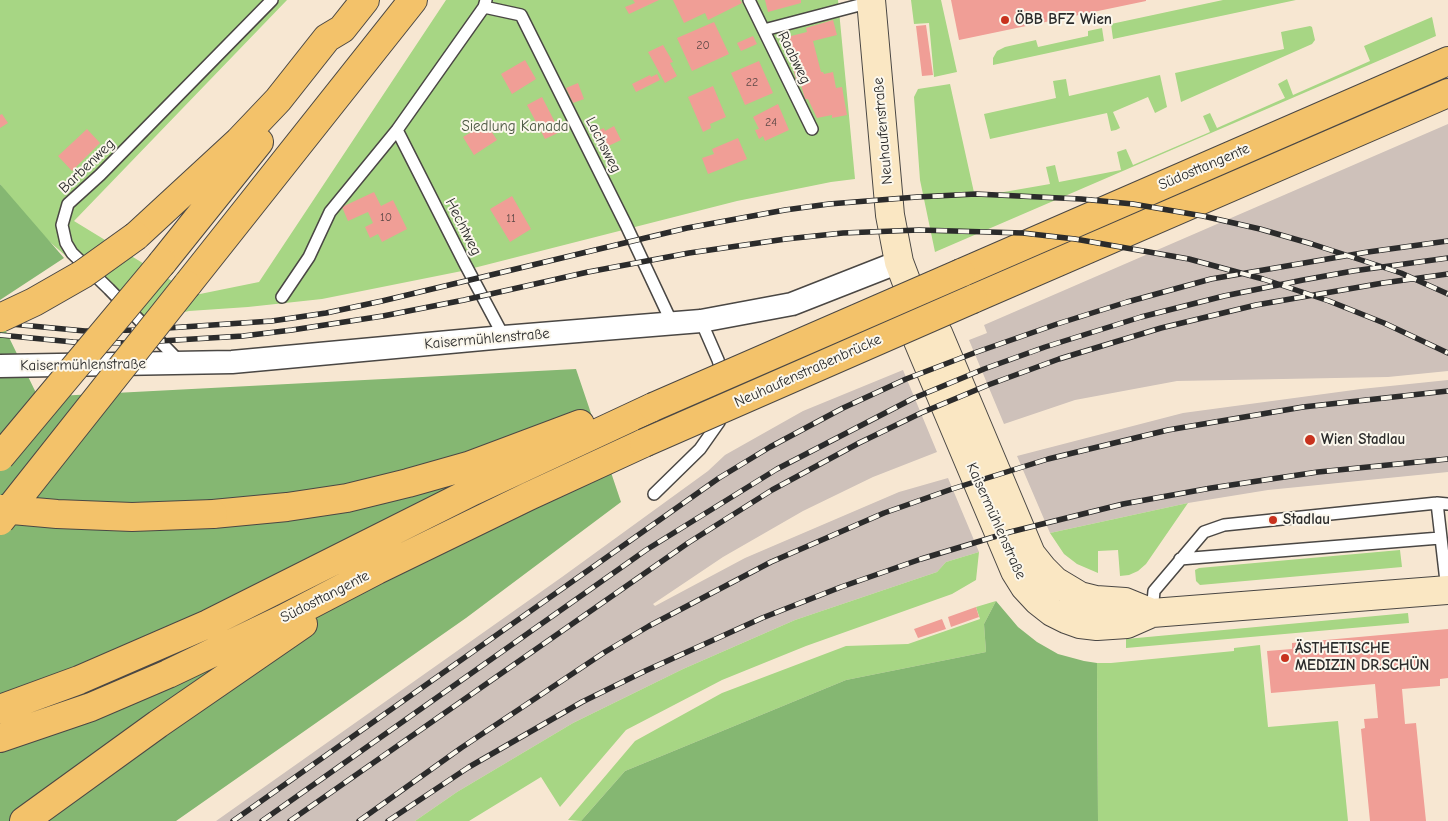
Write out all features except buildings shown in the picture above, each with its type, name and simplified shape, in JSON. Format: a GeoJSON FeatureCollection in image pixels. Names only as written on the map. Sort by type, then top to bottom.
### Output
{"type":"FeatureCollection","features":[{"type":"Feature","properties":{"kind":"highway"},"geometry":{"type":"LineString","coordinates":[[0,457],[162,263],[336,46],[342,29],[365,0]]}},
{"type":"Feature","properties":{"kind":"highway"},"geometry":{"type":"LineString","coordinates":[[0,521],[413,0]]}},
{"type":"Feature","properties":{"kind":"highway"},"geometry":{"type":"LineString","coordinates":[[0,318],[34,302],[82,274],[136,236],[239,141],[278,100],[327,38],[342,29]]}},
{"type":"Feature","properties":{"kind":"highway","name":"Südosttangente"},"geometry":{"type":"LineString","coordinates":[[961,273],[1448,61]]}},
{"type":"Feature","properties":{"kind":"highway","name":"Südosttangente"},"geometry":{"type":"LineString","coordinates":[[973,299],[1448,93]]}},
{"type":"Feature","properties":{"kind":"highway","name":"Neuhaufenstraßenbrücke"},"geometry":{"type":"LineString","coordinates":[[638,410],[961,273]]}},
{"type":"Feature","properties":{"kind":"highway","name":"Neuhaufenstraßenbrücke"},"geometry":{"type":"LineString","coordinates":[[644,443],[973,299]]}},
{"type":"Feature","properties":{"kind":"highway"},"geometry":{"type":"LineString","coordinates":[[0,509],[57,514],[132,517],[213,514],[347,498],[468,466],[534,440],[638,410]]}},
{"type":"Feature","properties":{"kind":"highway","name":"Südosttangente"},"geometry":{"type":"LineString","coordinates":[[0,709],[78,680],[208,624],[638,410]]}},
{"type":"Feature","properties":{"kind":"highway","name":"Südosttangente"},"geometry":{"type":"LineString","coordinates":[[0,738],[91,707],[168,674],[283,619],[377,570],[520,500],[644,443]]}},
{"type":"Feature","properties":{"kind":"highway"},"geometry":{"type":"LineString","coordinates":[[24,821],[377,570]]}},
{"type":"Feature","properties":{"kind":"street","name":"Neuhaufenstraße"},"geometry":{"type":"LineString","coordinates":[[871,1],[890,214],[899,262]]}},
{"type":"Feature","properties":{"kind":"street","name":"Kaisermühlenstraße"},"geometry":{"type":"LineString","coordinates":[[0,366],[232,362],[702,321],[792,304],[899,262],[922,324],[938,333],[1032,554],[1055,581],[1080,596],[1096,600],[1125,602],[1152,613],[1448,591]]}},
{"type":"Feature","properties":{"kind":"lane","name":"Barbenweg"},"geometry":{"type":"LineString","coordinates":[[181,364],[72,253],[66,243],[62,225],[68,204],[100,175],[272,0]]}},
{"type":"Feature","properties":{"kind":"lane","name":"Raabweg"},"geometry":{"type":"LineString","coordinates":[[749,0],[812,129]]}},
{"type":"Feature","properties":{"kind":"lane"},"geometry":{"type":"LineString","coordinates":[[764,30],[871,1]]}},
{"type":"Feature","properties":{"kind":"lane"},"geometry":{"type":"LineString","coordinates":[[282,296],[309,257],[330,212],[396,130],[485,4]]}},
{"type":"Feature","properties":{"kind":"lane","name":"Lachsweg"},"geometry":{"type":"LineString","coordinates":[[485,4],[521,15],[626,224],[672,324]]}},
{"type":"Feature","properties":{"kind":"lane","name":"Hechtweg"},"geometry":{"type":"LineString","coordinates":[[396,130],[504,337]]}},
{"type":"Feature","properties":{"kind":"lane"},"geometry":{"type":"LineString","coordinates":[[654,494],[700,448],[719,422],[727,389],[718,360],[702,321]]}},
{"type":"Feature","properties":{"kind":"lane"},"geometry":{"type":"LineString","coordinates":[[1152,613],[1154,591],[1204,532],[1224,525],[1442,504],[1440,538],[1448,591]]}},
{"type":"Feature","properties":{"kind":"lane"},"geometry":{"type":"LineString","coordinates":[[1180,559],[1440,538]]}},
{"type":"Feature","properties":{"kind":"shaded area"},"geometry":{"type":"Polygon","coordinates":[[[1448,124],[1448,371],[1388,377],[1177,381],[1075,400],[1004,424],[969,340],[987,333],[984,325],[1448,124]]]}},
{"type":"Feature","properties":{"kind":"shaded area"},"geometry":{"type":"Polygon","coordinates":[[[903,370],[937,452],[873,477],[803,511],[723,557],[653,604],[655,606],[745,558],[899,492],[948,478],[979,552],[946,562],[937,572],[795,620],[683,669],[573,723],[457,792],[415,821],[216,821],[562,577],[708,471],[725,455],[803,411],[903,370]]]}},
{"type":"Feature","properties":{"kind":"shaded area"},"geometry":{"type":"Polygon","coordinates":[[[1448,380],[1448,472],[1268,490],[1188,503],[1050,533],[1017,456],[1183,413],[1361,389],[1448,380]]]}},
{"type":"Feature","properties":{"kind":"green space","name":"Siedlung Kanada"},"geometry":{"type":"Polygon","coordinates":[[[0,0],[287,0],[74,221],[195,295],[259,282],[446,0],[838,0],[855,179],[737,201],[462,271],[322,299],[189,311],[141,322],[26,221],[0,184],[0,0]]]}},
{"type":"Feature","properties":{"kind":"green space"},"geometry":{"type":"Polygon","coordinates":[[[911,0],[941,0],[957,72],[934,77],[929,23],[914,24],[911,0]]]}},
{"type":"Feature","properties":{"kind":"green space"},"geometry":{"type":"Polygon","coordinates":[[[1223,0],[1296,0],[1113,39],[1111,24],[1223,0]]]}},
{"type":"Feature","properties":{"kind":"green space"},"geometry":{"type":"Polygon","coordinates":[[[1432,17],[1436,36],[935,252],[920,180],[914,97],[918,89],[950,84],[975,197],[1050,184],[1046,167],[1055,165],[1059,182],[1121,170],[1117,152],[1126,149],[1133,165],[1210,132],[1203,116],[1210,113],[1217,128],[1285,98],[1278,84],[1287,79],[1293,95],[1370,61],[1364,46],[1432,17]]]}},
{"type":"Feature","properties":{"kind":"green space"},"geometry":{"type":"Polygon","coordinates":[[[1312,27],[1315,40],[1312,44],[1181,102],[1175,73],[1284,49],[1281,32],[1312,27]]]}},
{"type":"Feature","properties":{"kind":"green space"},"geometry":{"type":"Polygon","coordinates":[[[1102,28],[1104,41],[993,65],[993,58],[997,51],[1005,47],[1036,40],[1038,47],[1088,36],[1088,31],[1102,28]]]}},
{"type":"Feature","properties":{"kind":"green space"},"geometry":{"type":"Polygon","coordinates":[[[1160,75],[1167,107],[1155,113],[1148,97],[1113,112],[1120,128],[1116,130],[1111,131],[1107,113],[990,139],[984,114],[1056,98],[1053,81],[1066,79],[1069,96],[1160,75]]]}},
{"type":"Feature","properties":{"kind":"green space"},"geometry":{"type":"Polygon","coordinates":[[[0,184],[64,258],[0,300],[0,184]]]}},
{"type":"Feature","properties":{"kind":"green space"},"geometry":{"type":"Polygon","coordinates":[[[0,319],[38,397],[576,369],[621,502],[466,618],[176,821],[0,821],[0,319]]]}},
{"type":"Feature","properties":{"kind":"green space"},"geometry":{"type":"Polygon","coordinates":[[[1188,503],[1146,564],[1138,571],[1129,575],[1120,576],[1118,550],[1098,551],[1098,573],[1077,564],[1064,554],[1050,533],[1188,503]]]}},
{"type":"Feature","properties":{"kind":"green space"},"geometry":{"type":"Polygon","coordinates":[[[1400,550],[1402,567],[1200,585],[1196,581],[1195,570],[1199,568],[1400,550]]]}},
{"type":"Feature","properties":{"kind":"green space"},"geometry":{"type":"Polygon","coordinates":[[[979,552],[976,580],[952,594],[806,646],[722,680],[626,730],[560,807],[541,777],[469,821],[415,821],[457,792],[573,723],[683,669],[795,620],[937,572],[946,562],[979,552]]]}},
{"type":"Feature","properties":{"kind":"green space"},"geometry":{"type":"Polygon","coordinates":[[[996,601],[984,624],[986,652],[846,680],[625,771],[581,821],[568,820],[635,741],[722,693],[846,646],[908,644],[980,619],[976,607],[996,601]]]}},
{"type":"Feature","properties":{"kind":"green space"},"geometry":{"type":"Polygon","coordinates":[[[996,601],[1018,627],[1037,642],[1058,654],[1097,663],[1098,821],[581,821],[625,771],[846,680],[986,652],[984,624],[996,601]]]}},
{"type":"Feature","properties":{"kind":"green space"},"geometry":{"type":"Polygon","coordinates":[[[1408,613],[1409,623],[1126,648],[1126,639],[1408,613]]]}},
{"type":"Feature","properties":{"kind":"green space"},"geometry":{"type":"Polygon","coordinates":[[[1260,645],[1268,727],[1338,721],[1348,821],[1098,821],[1097,663],[1234,651],[1234,648],[1260,645]]]}},
{"type":"Feature","properties":{"kind":"railway"},"geometry":{"type":"LineString","coordinates":[[0,323],[85,331],[138,330],[272,321],[326,313],[382,301],[687,228],[785,210],[829,204],[976,194],[1081,199],[1133,204],[1203,216],[1260,229],[1312,244],[1401,273],[1448,294]]}},
{"type":"Feature","properties":{"kind":"railway"},"geometry":{"type":"LineString","coordinates":[[0,335],[73,342],[127,343],[243,336],[383,316],[588,272],[689,253],[843,233],[919,230],[1023,233],[1075,239],[1189,259],[1263,279],[1329,301],[1384,323],[1448,353]]}},
{"type":"Feature","properties":{"kind":"railway"},"geometry":{"type":"LineString","coordinates":[[233,821],[719,478],[770,447],[843,408],[906,379],[974,353],[1127,302],[1211,279],[1368,252],[1448,241]]}},
{"type":"Feature","properties":{"kind":"railway"},"geometry":{"type":"LineString","coordinates":[[262,821],[646,550],[777,469],[914,398],[984,369],[1045,347],[1141,317],[1224,296],[1303,280],[1448,258]]}},
{"type":"Feature","properties":{"kind":"railway"},"geometry":{"type":"LineString","coordinates":[[290,821],[688,543],[772,490],[859,443],[921,413],[988,385],[1059,359],[1161,328],[1256,305],[1448,274]]}},
{"type":"Feature","properties":{"kind":"railway"},"geometry":{"type":"LineString","coordinates":[[359,821],[461,748],[605,652],[649,626],[771,562],[884,513],[952,489],[1048,459],[1168,430],[1303,407],[1448,391]]}},
{"type":"Feature","properties":{"kind":"railway"},"geometry":{"type":"LineString","coordinates":[[388,821],[469,767],[582,702],[645,671],[762,618],[841,587],[921,559],[1010,532],[1123,504],[1211,488],[1318,472],[1448,459]]}},
{"type":"Feature","properties":{"kind":"place","name":"ÖBB BFZ Wien"},"geometry":{"type":"Point","coordinates":[1005,20]}},
{"type":"Feature","properties":{"kind":"place","name":"Wien Stadlau"},"geometry":{"type":"Point","coordinates":[1310,440]}},
{"type":"Feature","properties":{"kind":"place","name":"Stadlau"},"geometry":{"type":"Point","coordinates":[1273,520]}},
{"type":"Feature","properties":{"kind":"place","name":"ÄSTHETISCHE MEDIZIN DR.SCHÜN"},"geometry":{"type":"Point","coordinates":[1285,658]}}]}
